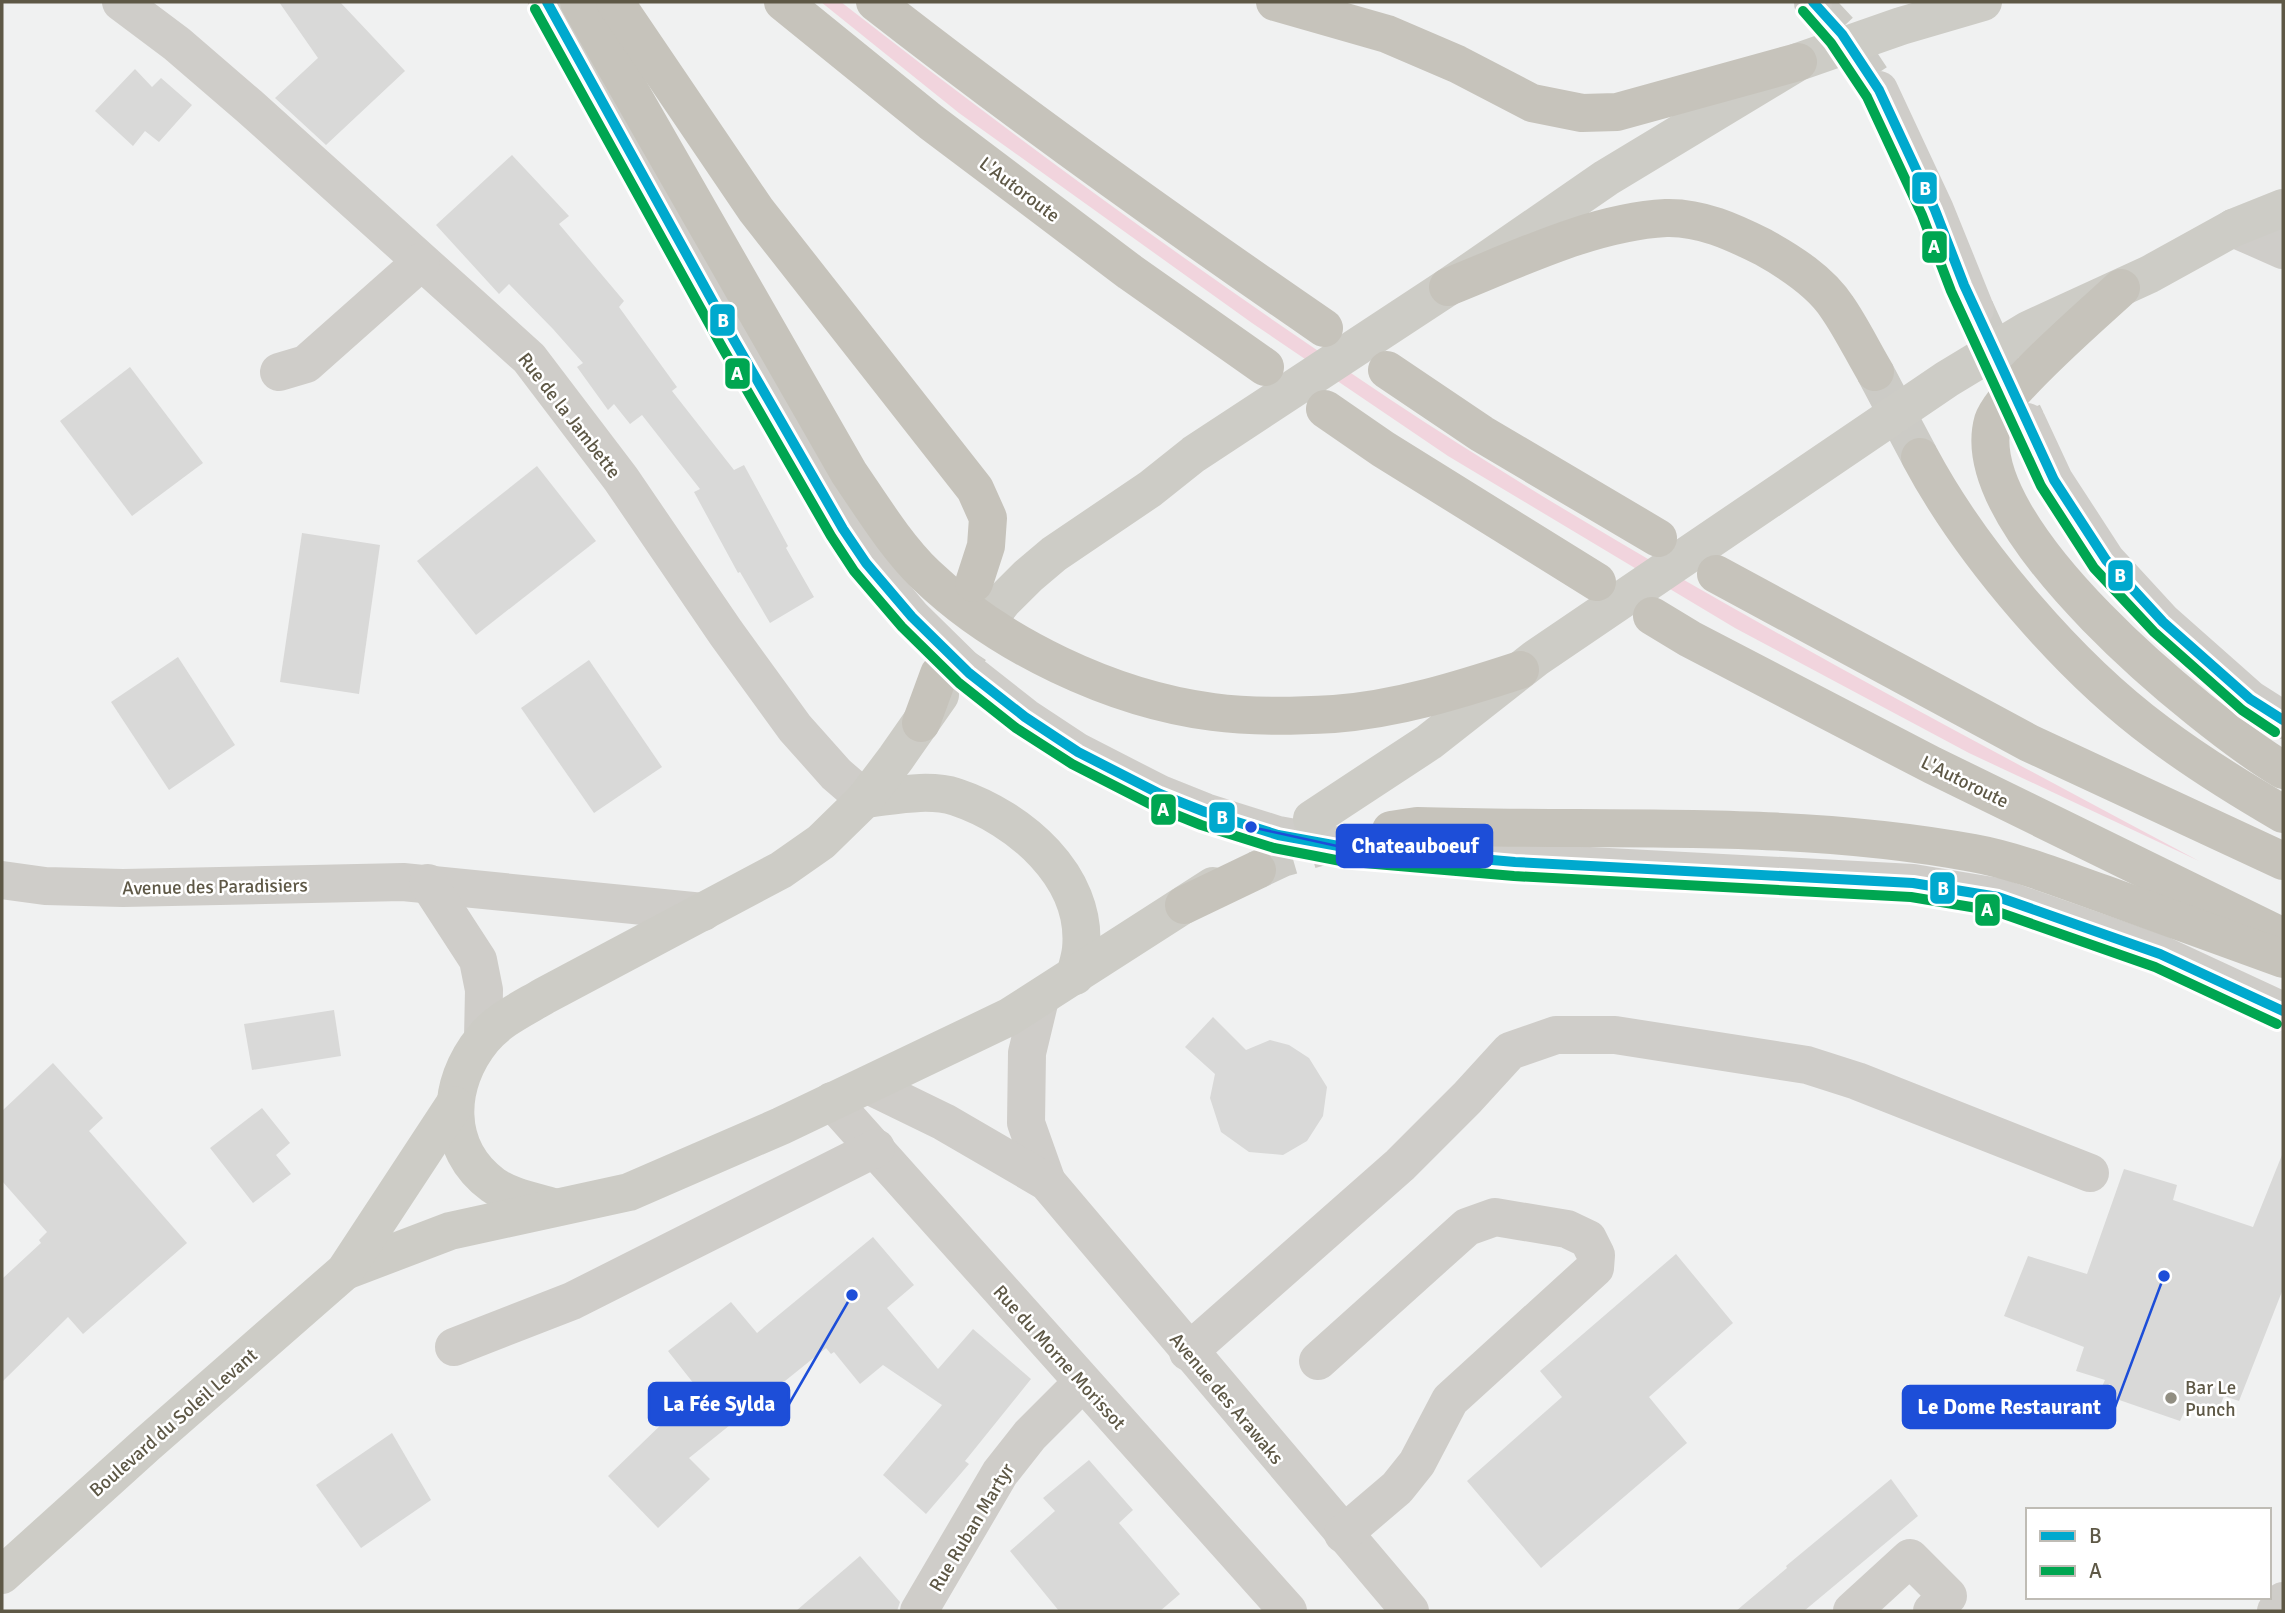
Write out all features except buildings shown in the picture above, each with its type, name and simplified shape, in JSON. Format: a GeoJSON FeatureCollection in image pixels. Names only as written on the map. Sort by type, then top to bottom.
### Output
{"type":"FeatureCollection","features":[{"type":"Feature","properties":{"kind":"highway"},"geometry":{"type":"LineString","coordinates":[[579,2],[849,474],[884,525],[924,574],[975,617],[1072,672],[1108,686],[1213,713],[1335,714],[1429,698],[1528,664]]}},
{"type":"Feature","properties":{"kind":"highway"},"geometry":{"type":"LineString","coordinates":[[615,2],[756,210],[975,489],[988,518],[988,593]]}},
{"type":"Feature","properties":{"kind":"highway","name":"L'Autoroute"},"geometry":{"type":"LineString","coordinates":[[783,2],[975,155],[1129,272],[1265,367]]}},
{"type":"Feature","properties":{"kind":"highway"},"geometry":{"type":"LineString","coordinates":[[875,2],[1010,105],[1324,328]]}},
{"type":"Feature","properties":{"kind":"highway"},"geometry":{"type":"LineString","coordinates":[[1275,2],[1387,34],[1457,64],[1532,103],[1582,113],[1617,112],[1798,62]]}},
{"type":"Feature","properties":{"kind":"highway"},"geometry":{"type":"LineString","coordinates":[[1448,287],[1570,238],[1616,226],[1667,218],[1693,221],[1729,230],[1804,273],[1836,305],[1875,372]]}},
{"type":"Feature","properties":{"kind":"highway"},"geometry":{"type":"LineString","coordinates":[[2121,288],[2036,345],[1993,420],[1990,437],[1991,458],[1999,484],[2025,534],[2084,604],[2153,671],[2258,755],[2283,770]]}},
{"type":"Feature","properties":{"kind":"highway"},"geometry":{"type":"LineString","coordinates":[[1387,370],[1482,434],[1658,538]]}},
{"type":"Feature","properties":{"kind":"highway"},"geometry":{"type":"LineString","coordinates":[[1325,409],[1383,449],[1597,582]]}},
{"type":"Feature","properties":{"kind":"highway"},"geometry":{"type":"LineString","coordinates":[[1920,457],[1982,551],[2031,613],[2098,682],[2156,732],[2213,772],[2283,814]]}},
{"type":"Feature","properties":{"kind":"highway"},"geometry":{"type":"LineString","coordinates":[[1716,574],[2029,743],[2283,861]]}},
{"type":"Feature","properties":{"kind":"highway","name":"L'Autoroute"},"geometry":{"type":"LineString","coordinates":[[1652,616],[1690,639],[1931,765],[2283,937]]}},
{"type":"Feature","properties":{"kind":"highway"},"geometry":{"type":"LineString","coordinates":[[921,723],[944,678]]}},
{"type":"Feature","properties":{"kind":"highway"},"geometry":{"type":"LineString","coordinates":[[1391,830],[1418,826],[1724,831],[1825,835],[1921,844],[1976,853],[2045,873],[2283,959]]}},
{"type":"Feature","properties":{"kind":"highway"},"geometry":{"type":"LineString","coordinates":[[1184,905],[1248,869]]}},
{"type":"Feature","properties":{"kind":"main road"},"geometry":{"type":"LineString","coordinates":[[988,593],[1028,576],[1054,554],[1150,489],[1194,454],[1448,287],[1606,178],[1798,62],[1901,26],[1983,2]]}},
{"type":"Feature","properties":{"kind":"main road"},"geometry":{"type":"LineString","coordinates":[[2121,288],[2233,228],[2283,208]]}},
{"type":"Feature","properties":{"kind":"main road"},"geometry":{"type":"LineString","coordinates":[[1311,819],[1429,742],[1528,664],[1948,379],[2036,345]]}},
{"type":"Feature","properties":{"kind":"main road"},"geometry":{"type":"LineString","coordinates":[[555,1208],[508,1194],[493,1185],[469,1161],[458,1138],[454,1104],[463,1073],[483,1038],[509,1017],[544,996],[781,870],[821,842],[864,799],[921,723]]}},
{"type":"Feature","properties":{"kind":"main road"},"geometry":{"type":"LineString","coordinates":[[864,799],[917,793],[954,797],[1009,821],[1044,851],[1069,889],[1080,923],[1081,948],[1075,976]]}},
{"type":"Feature","properties":{"kind":"main road","name":"Boulevard du Soleil Levant"},"geometry":{"type":"LineString","coordinates":[[345,1272],[450,1231],[629,1192],[868,1085],[1009,1017],[1184,905]]}},
{"type":"Feature","properties":{"kind":"main road","name":"Boulevard du Soleil Levant"},"geometry":{"type":"LineString","coordinates":[[2,1575],[345,1272],[454,1104]]}},
{"type":"Feature","properties":{"kind":"street","name":"Rue de la Jambette"},"geometry":{"type":"LineString","coordinates":[[121,2],[177,44],[249,106],[529,358],[621,479],[726,633],[795,728],[836,774],[864,799]]}},
{"type":"Feature","properties":{"kind":"street"},"geometry":{"type":"LineString","coordinates":[[547,2],[734,340],[843,529],[866,562],[912,617],[969,673],[1025,717],[1078,752],[1150,789],[1205,812],[1278,835],[1344,847],[1515,862],[1913,883],[1998,897],[2160,954],[2283,1011]]}},
{"type":"Feature","properties":{"kind":"street"},"geometry":{"type":"LineString","coordinates":[[1879,90],[1935,210],[1975,309]]}},
{"type":"Feature","properties":{"kind":"street"},"geometry":{"type":"LineString","coordinates":[[2233,228],[2283,250]]}},
{"type":"Feature","properties":{"kind":"street"},"geometry":{"type":"LineString","coordinates":[[278,372],[306,364],[421,262]]}},
{"type":"Feature","properties":{"kind":"street"},"geometry":{"type":"LineString","coordinates":[[2027,422],[2054,480],[2106,559],[2172,630],[2250,699],[2283,720]]}},
{"type":"Feature","properties":{"kind":"street","name":"Avenue des Paradisiers"},"geometry":{"type":"LineString","coordinates":[[2,880],[44,886],[123,888],[428,883],[556,899],[703,912]]}},
{"type":"Feature","properties":{"kind":"street"},"geometry":{"type":"LineString","coordinates":[[428,883],[478,960],[484,990],[483,1038]]}},
{"type":"Feature","properties":{"kind":"street","name":"Avenue des Arawaks"},"geometry":{"type":"LineString","coordinates":[[1040,999],[1027,1053],[1026,1123],[1047,1182],[1188,1352],[1410,1611]]}},
{"type":"Feature","properties":{"kind":"street"},"geometry":{"type":"LineString","coordinates":[[1188,1352],[1401,1165],[1510,1051],[1556,1035],[1615,1035],[1807,1065],[1857,1081],[2090,1172]]}},
{"type":"Feature","properties":{"kind":"street","name":"Avenue des Arawaks"},"geometry":{"type":"LineString","coordinates":[[868,1085],[944,1122],[1047,1182]]}},
{"type":"Feature","properties":{"kind":"street","name":"Rue du Morne Morissot"},"geometry":{"type":"LineString","coordinates":[[832,1101],[1288,1611]]}},
{"type":"Feature","properties":{"kind":"street"},"geometry":{"type":"LineString","coordinates":[[454,1347],[572,1301],[876,1148]]}},
{"type":"Feature","properties":{"kind":"street"},"geometry":{"type":"LineString","coordinates":[[1318,1361],[1467,1227],[1495,1217],[1567,1229],[1588,1239],[1596,1255],[1595,1268],[1450,1400],[1417,1463],[1397,1488],[1343,1534]]}},
{"type":"Feature","properties":{"kind":"street","name":"Rue Ruban Martyr"},"geometry":{"type":"LineString","coordinates":[[919,1611],[1000,1473],[1030,1435],[1082,1383]]}},
{"type":"Feature","properties":{"kind":"street"},"geometry":{"type":"LineString","coordinates":[[1852,1611],[1910,1558],[1948,1596],[1932,1611]]}},
{"type":"Feature","properties":{"kind":"street"},"geometry":{"type":"LineString","coordinates":[[2276,1611],[2283,1601]]}},
{"type":"Feature","properties":{"kind":"shaded area"},"geometry":{"type":"Polygon","coordinates":[[[821,2],[841,2],[1181,256],[1321,353],[1489,463],[1688,583],[2199,861],[1969,753],[1735,628],[1448,456],[1252,323],[959,113],[821,2]]]}},
{"type":"Feature","properties":{"kind":"tunnel"},"geometry":{"type":"LineString","coordinates":[[1813,3],[1842,34],[1879,90]]}},
{"type":"Feature","properties":{"kind":"tunnel"},"geometry":{"type":"LineString","coordinates":[[1975,309],[2026,420]]}},
{"type":"Feature","properties":{"kind":"tunnel"},"geometry":{"type":"LineString","coordinates":[[1875,372],[1920,457]]}},
{"type":"Feature","properties":{"kind":"tunnel"},"geometry":{"type":"LineString","coordinates":[[949,681],[1001,603]]}},
{"type":"Feature","properties":{"kind":"tunnel"},"geometry":{"type":"LineString","coordinates":[[1257,870],[1282,858],[1337,842]]}},
{"type":"Feature","properties":{"kind":"transit line","name":"B"},"geometry":{"type":"LineString","coordinates":[[547,2],[734,340],[843,529],[866,563],[912,617],[969,673],[1025,717],[1078,752],[1160,794],[1205,812],[1278,835],[1344,847],[1515,862],[1913,883],[1998,897],[2160,954],[2283,1011]]}},
{"type":"Feature","properties":{"kind":"transit line","name":"B"},"geometry":{"type":"LineString","coordinates":[[1813,2],[1842,34],[1879,90],[1935,210],[1964,285],[2054,480],[2106,560],[2163,622],[2250,699],[2283,720]]}},
{"type":"Feature","properties":{"kind":"transit line","name":"A"},"geometry":{"type":"LineString","coordinates":[[535,9],[722,347],[854,571],[902,627],[959,683],[1016,728],[1072,764],[1154,806],[1201,825],[1274,848],[1341,861],[1514,876],[1911,897],[1995,911],[2155,967],[2277,1024]]}},
{"type":"Feature","properties":{"kind":"transit line","name":"A"},"geometry":{"type":"LineString","coordinates":[[1803,11],[1831,43],[1867,97],[1922,215],[1951,291],[2041,486],[2094,568],[2154,632],[2242,710],[2275,732]]}},
{"type":"Feature","properties":{"kind":"place","name":"Chateauboeuf"},"geometry":{"type":"Point","coordinates":[1251,827]}},
{"type":"Feature","properties":{"kind":"place","name":"Le Dome Restaurant"},"geometry":{"type":"Point","coordinates":[2164,1276]}},
{"type":"Feature","properties":{"kind":"place","name":"La Fée Sylda"},"geometry":{"type":"Point","coordinates":[852,1295]}},
{"type":"Feature","properties":{"kind":"place","name":"Bar Le Punch"},"geometry":{"type":"Point","coordinates":[2171,1398]}}]}
